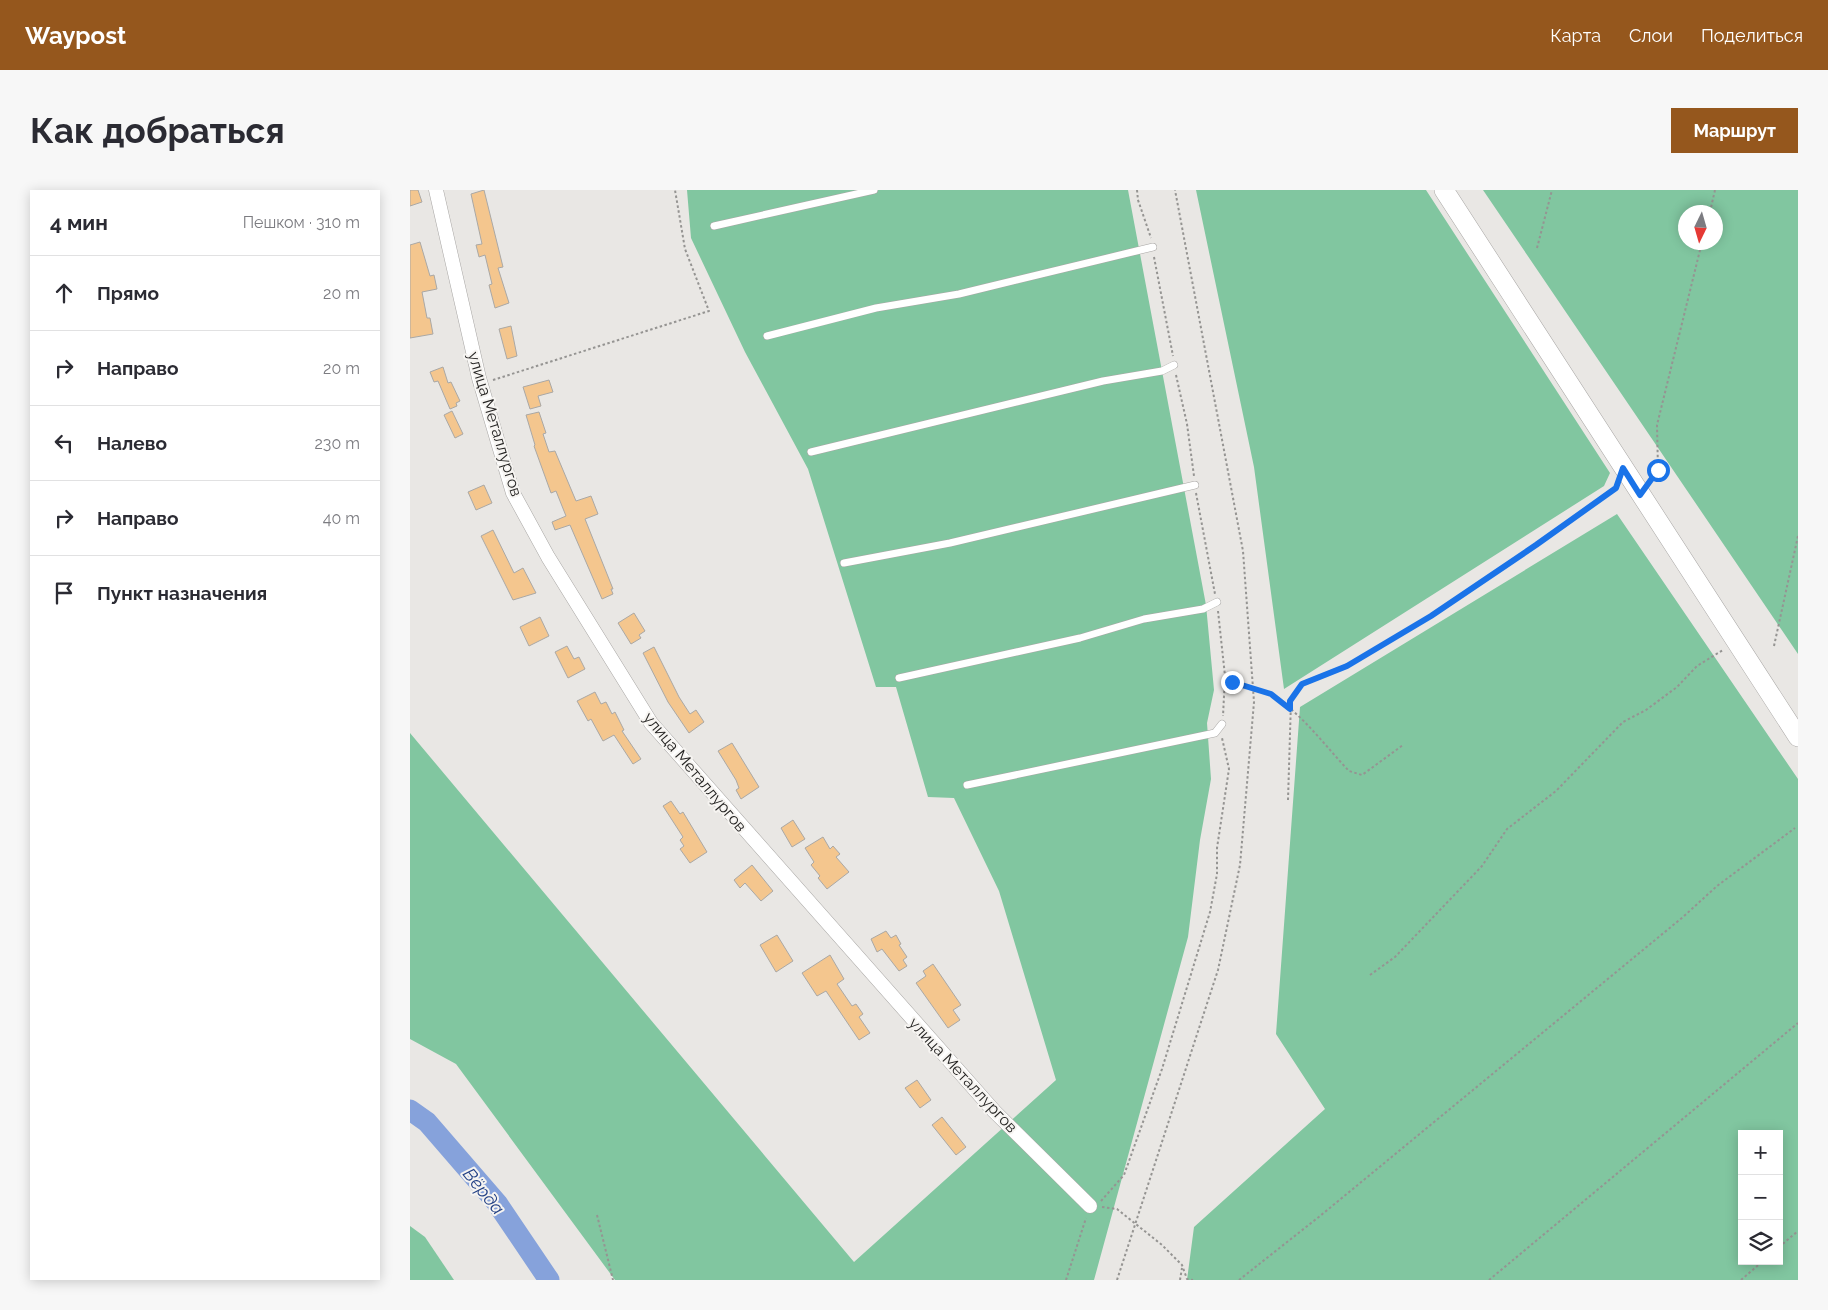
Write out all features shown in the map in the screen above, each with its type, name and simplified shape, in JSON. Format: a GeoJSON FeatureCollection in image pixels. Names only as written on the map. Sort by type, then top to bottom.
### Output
{"type":"FeatureCollection","features":[{"type":"Feature","properties":{"kind":"street","name":"улица Металлургов"},"geometry":{"type":"LineString","coordinates":[[436,190],[480,384],[513,492],[548,556],[651,723],[994,1112],[1090,1206]]}},
{"type":"Feature","properties":{"kind":"street"},"geometry":{"type":"LineString","coordinates":[[1444,190],[1798,737]]}},
{"type":"Feature","properties":{"kind":"lane"},"geometry":{"type":"LineString","coordinates":[[714,226],[874,190]]}},
{"type":"Feature","properties":{"kind":"lane"},"geometry":{"type":"LineString","coordinates":[[766,336],[876,308],[959,294],[1153,247]]}},
{"type":"Feature","properties":{"kind":"lane"},"geometry":{"type":"LineString","coordinates":[[811,452],[1103,381],[1162,371],[1174,365]]}},
{"type":"Feature","properties":{"kind":"lane"},"geometry":{"type":"LineString","coordinates":[[844,563],[950,543],[1195,485]]}},
{"type":"Feature","properties":{"kind":"lane"},"geometry":{"type":"LineString","coordinates":[[899,678],[1080,638],[1144,619],[1203,610],[1217,602]]}},
{"type":"Feature","properties":{"kind":"lane"},"geometry":{"type":"LineString","coordinates":[[967,785],[1215,733],[1222,724]]}},
{"type":"Feature","properties":{"kind":"path"},"geometry":{"type":"LineString","coordinates":[[480,384],[709,311],[685,249],[674,190]]}},
{"type":"Feature","properties":{"kind":"path"},"geometry":{"type":"LineString","coordinates":[[1537,248],[1552,190]]}},
{"type":"Feature","properties":{"kind":"path"},"geometry":{"type":"LineString","coordinates":[[1712,205],[1715,190]]}},
{"type":"Feature","properties":{"kind":"path"},"geometry":{"type":"LineString","coordinates":[[1640,495],[1658,470],[1658,425],[1700,250]]}},
{"type":"Feature","properties":{"kind":"path"},"geometry":{"type":"LineString","coordinates":[[1288,800],[1290,701],[1302,684],[1347,666],[1431,616],[1616,488],[1623,468]]}},
{"type":"Feature","properties":{"kind":"path"},"geometry":{"type":"LineString","coordinates":[[1774,646],[1798,536]]}},
{"type":"Feature","properties":{"kind":"path"},"geometry":{"type":"LineString","coordinates":[[1370,975],[1395,957],[1482,866],[1507,829],[1556,792],[1623,722],[1646,710],[1676,687],[1697,666],[1736,642]]}},
{"type":"Feature","properties":{"kind":"path"},"geometry":{"type":"LineString","coordinates":[[1225,676],[1232,682],[1271,694],[1290,709],[1349,771],[1362,775],[1403,745]]}},
{"type":"Feature","properties":{"kind":"path"},"geometry":{"type":"LineString","coordinates":[[1239,1280],[1342,1198],[1683,917],[1717,886],[1795,828]]}},
{"type":"Feature","properties":{"kind":"path"},"geometry":{"type":"LineString","coordinates":[[1489,1280],[1798,1023]]}},
{"type":"Feature","properties":{"kind":"path"},"geometry":{"type":"LineString","coordinates":[[1090,1206],[1117,1209],[1162,1245],[1182,1265],[1186,1279],[1193,1280]]}},
{"type":"Feature","properties":{"kind":"path"},"geometry":{"type":"LineString","coordinates":[[597,1215],[613,1280]]}},
{"type":"Feature","properties":{"kind":"path"},"geometry":{"type":"LineString","coordinates":[[1783,1244],[1798,1231]]}},
{"type":"Feature","properties":{"kind":"path"},"geometry":{"type":"LineString","coordinates":[[1180,1280],[1182,1265]]}},
{"type":"Feature","properties":{"kind":"path"},"geometry":{"type":"LineString","coordinates":[[1741,1280],[1758,1265]]}},
{"type":"Feature","properties":{"kind":"green space"},"geometry":{"type":"Polygon","coordinates":[[[687,190],[1128,190],[1206,605],[1214,690],[1207,723],[1211,779],[1200,840],[1188,937],[1094,1280],[615,1280],[456,1064],[410,1039],[410,733],[854,1262],[1056,1080],[999,891],[954,798],[928,797],[896,687],[876,687],[808,469],[745,352],[691,238],[687,190]]]}},
{"type":"Feature","properties":{"kind":"green space"},"geometry":{"type":"Polygon","coordinates":[[[1196,190],[1426,190],[1610,473],[1604,486],[1284,689],[1254,467],[1196,190]]]}},
{"type":"Feature","properties":{"kind":"green space"},"geometry":{"type":"Polygon","coordinates":[[[1483,190],[1798,190],[1798,654],[1483,190]]]}},
{"type":"Feature","properties":{"kind":"green space"},"geometry":{"type":"Polygon","coordinates":[[[1617,514],[1798,779],[1798,1280],[1187,1280],[1194,1227],[1325,1109],[1276,1034],[1300,707],[1617,514]]]}},
{"type":"Feature","properties":{"kind":"green space"},"geometry":{"type":"Polygon","coordinates":[[[410,1226],[425,1237],[454,1280],[410,1280],[410,1226]]]}},
{"type":"Feature","properties":{"kind":"building"},"geometry":{"type":"Polygon","coordinates":[[[410,190],[418,190],[422,202],[410,206],[410,190]]]}},
{"type":"Feature","properties":{"kind":"building"},"geometry":{"type":"Polygon","coordinates":[[[484,190],[503,267],[498,268],[509,303],[495,308],[489,285],[492,284],[485,255],[479,257],[476,245],[482,244],[471,194],[484,190]]]}},
{"type":"Feature","properties":{"kind":"building"},"geometry":{"type":"Polygon","coordinates":[[[420,242],[430,276],[434,275],[437,289],[422,292],[427,318],[430,318],[433,334],[410,338],[410,245],[420,242]]]}},
{"type":"Feature","properties":{"kind":"building"},"geometry":{"type":"Polygon","coordinates":[[[511,326],[517,356],[507,359],[499,329],[511,326]]]}},
{"type":"Feature","properties":{"kind":"building"},"geometry":{"type":"Polygon","coordinates":[[[443,367],[448,383],[451,382],[460,401],[456,403],[457,406],[450,409],[438,381],[434,382],[430,372],[443,367]]]}},
{"type":"Feature","properties":{"kind":"building"},"geometry":{"type":"Polygon","coordinates":[[[549,380],[553,392],[538,396],[541,406],[530,409],[523,387],[549,380]]]}},
{"type":"Feature","properties":{"kind":"building"},"geometry":{"type":"Polygon","coordinates":[[[452,411],[463,434],[455,438],[444,415],[452,411]]]}},
{"type":"Feature","properties":{"kind":"building"},"geometry":{"type":"Polygon","coordinates":[[[539,412],[546,433],[543,434],[549,452],[555,451],[576,501],[591,496],[598,514],[585,519],[613,589],[611,589],[613,594],[602,599],[570,525],[555,530],[552,522],[566,516],[556,491],[551,493],[534,446],[526,415],[539,412]]]}},
{"type":"Feature","properties":{"kind":"building"},"geometry":{"type":"Polygon","coordinates":[[[484,485],[492,503],[476,510],[468,492],[484,485]]]}},
{"type":"Feature","properties":{"kind":"building"},"geometry":{"type":"Polygon","coordinates":[[[493,530],[514,573],[523,568],[536,593],[513,600],[481,536],[493,530]]]}},
{"type":"Feature","properties":{"kind":"building"},"geometry":{"type":"Polygon","coordinates":[[[634,613],[645,631],[639,635],[641,638],[631,644],[618,623],[634,613]]]}},
{"type":"Feature","properties":{"kind":"building"},"geometry":{"type":"Polygon","coordinates":[[[540,617],[549,636],[529,646],[520,627],[540,617]]]}},
{"type":"Feature","properties":{"kind":"building"},"geometry":{"type":"Polygon","coordinates":[[[567,646],[574,659],[579,657],[585,669],[568,678],[555,652],[567,646]]]}},
{"type":"Feature","properties":{"kind":"building"},"geometry":{"type":"Polygon","coordinates":[[[654,647],[679,697],[690,714],[696,710],[704,722],[689,733],[668,702],[643,653],[654,647]]]}},
{"type":"Feature","properties":{"kind":"building"},"geometry":{"type":"Polygon","coordinates":[[[595,692],[601,704],[606,702],[612,714],[615,712],[624,730],[622,731],[641,759],[633,764],[614,735],[603,741],[591,719],[588,721],[577,701],[595,692]]]}},
{"type":"Feature","properties":{"kind":"building"},"geometry":{"type":"Polygon","coordinates":[[[732,743],[759,787],[741,799],[736,790],[739,788],[736,780],[718,751],[732,743]]]}},
{"type":"Feature","properties":{"kind":"building"},"geometry":{"type":"Polygon","coordinates":[[[671,801],[680,814],[683,812],[707,852],[690,863],[680,849],[684,846],[680,840],[683,837],[663,806],[671,801]]]}},
{"type":"Feature","properties":{"kind":"building"},"geometry":{"type":"Polygon","coordinates":[[[793,820],[805,839],[792,847],[781,828],[793,820]]]}},
{"type":"Feature","properties":{"kind":"building"},"geometry":{"type":"Polygon","coordinates":[[[823,837],[830,849],[833,846],[840,854],[836,857],[849,872],[827,889],[811,865],[814,862],[805,848],[823,837]]]}},
{"type":"Feature","properties":{"kind":"building"},"geometry":{"type":"Polygon","coordinates":[[[752,865],[773,891],[761,901],[745,883],[740,888],[734,880],[752,865]]]}},
{"type":"Feature","properties":{"kind":"building"},"geometry":{"type":"Polygon","coordinates":[[[886,931],[891,938],[896,935],[901,944],[899,945],[907,957],[903,960],[907,966],[899,971],[882,949],[877,952],[871,939],[886,931]]]}},
{"type":"Feature","properties":{"kind":"building"},"geometry":{"type":"Polygon","coordinates":[[[777,935],[793,961],[776,972],[760,945],[777,935]]]}},
{"type":"Feature","properties":{"kind":"building"},"geometry":{"type":"Polygon","coordinates":[[[830,955],[844,979],[837,984],[852,1006],[856,1004],[863,1014],[859,1017],[870,1033],[859,1040],[826,991],[817,996],[802,973],[830,955]]]}},
{"type":"Feature","properties":{"kind":"building"},"geometry":{"type":"Polygon","coordinates":[[[933,964],[961,1005],[953,1010],[960,1020],[948,1028],[916,983],[926,976],[923,971],[933,964]]]}},
{"type":"Feature","properties":{"kind":"building"},"geometry":{"type":"Polygon","coordinates":[[[917,1080],[931,1100],[920,1108],[905,1088],[917,1080]]]}},
{"type":"Feature","properties":{"kind":"building"},"geometry":{"type":"Polygon","coordinates":[[[942,1117],[966,1147],[956,1155],[932,1125],[942,1117]]]}},
{"type":"Feature","properties":{"kind":"waterway","name":"Вёрда"},"geometry":{"type":"LineString","coordinates":[[410,1110],[427,1122],[497,1203],[549,1280]]}},
{"type":"Feature","properties":{"kind":"route"},"geometry":{"type":"LineString","coordinates":[[1232,682],[1271,694],[1290,709],[1290,701],[1302,684],[1347,666],[1431,616],[1616,488],[1623,468],[1640,495],[1658,470]]}}]}
